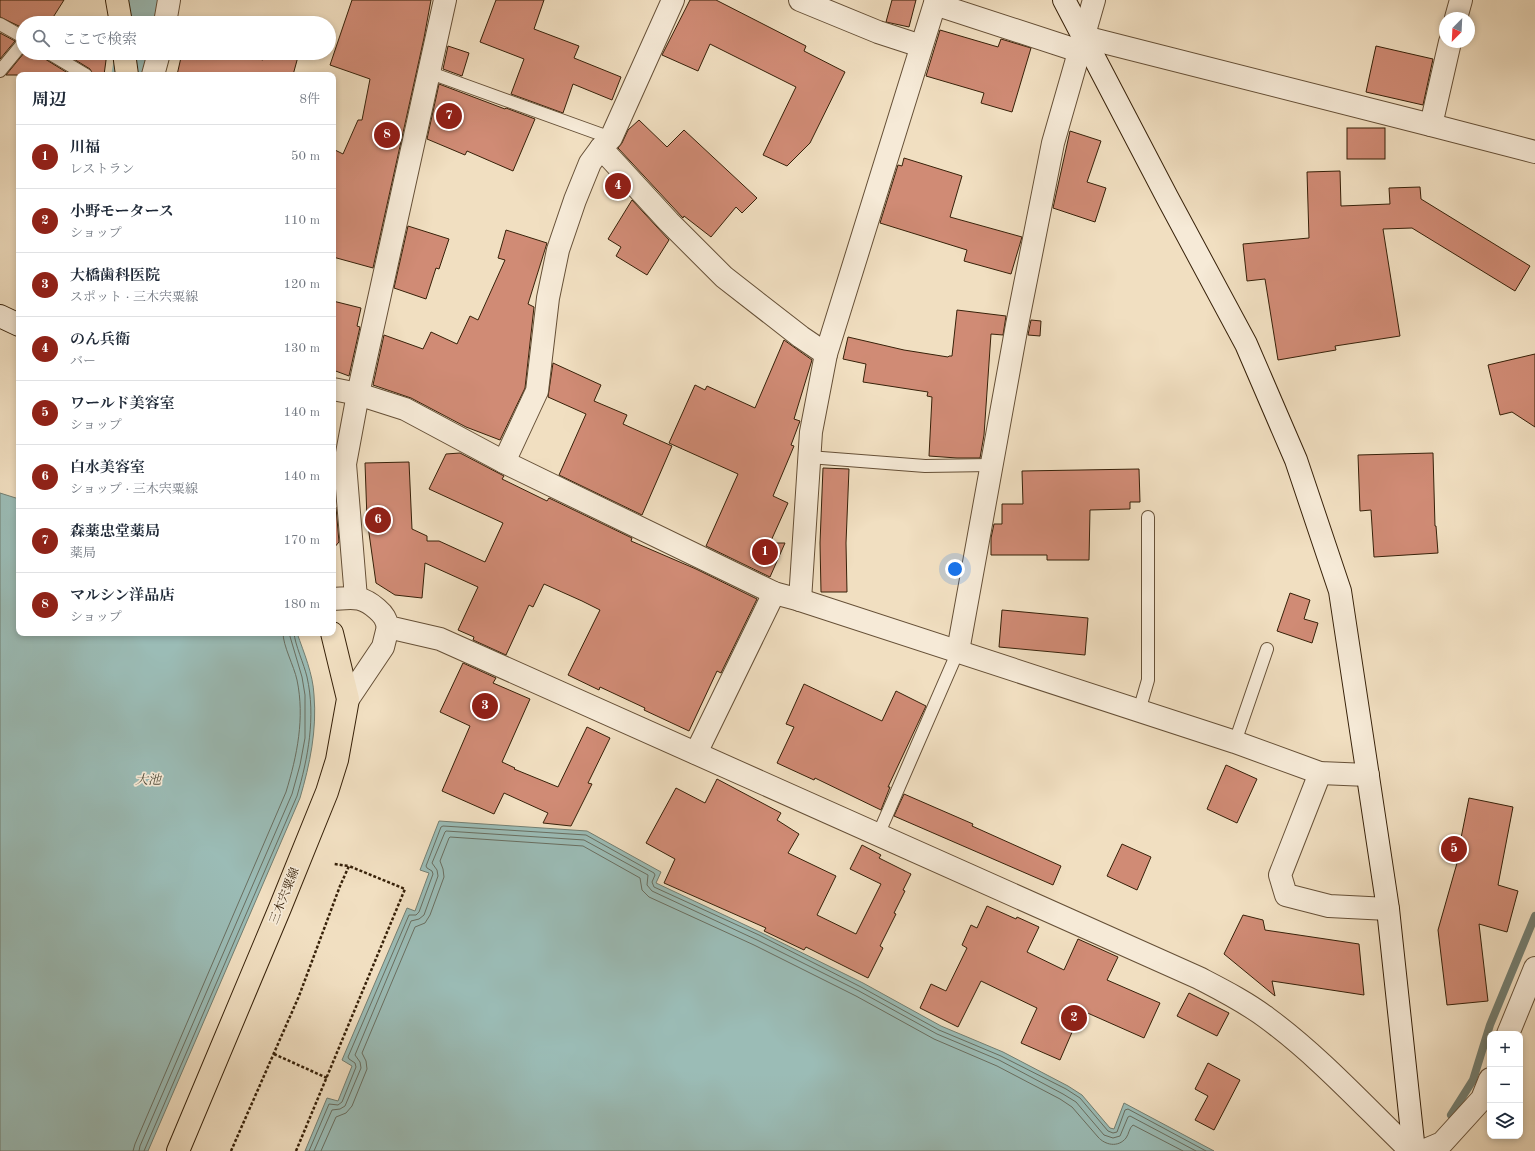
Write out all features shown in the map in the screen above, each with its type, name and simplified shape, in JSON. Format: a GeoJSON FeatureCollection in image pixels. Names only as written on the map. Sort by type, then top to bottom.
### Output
{"type":"FeatureCollection","features":[{"type":"Feature","properties":{"kind":"main road"},"geometry":{"type":"LineString","coordinates":[[117,0],[119,16]]}},
{"type":"Feature","properties":{"kind":"main road"},"geometry":{"type":"LineString","coordinates":[[125,60],[127,72]]}},
{"type":"Feature","properties":{"kind":"main road","name":"三木宍粟線"},"geometry":{"type":"LineString","coordinates":[[178,1151],[283,901],[327,792],[337,760],[348,699],[333,636]]}},
{"type":"Feature","properties":{"kind":"street"},"geometry":{"type":"LineString","coordinates":[[167,16],[170,0]]}},
{"type":"Feature","properties":{"kind":"street"},"geometry":{"type":"LineString","coordinates":[[356,598],[345,464],[358,394],[445,0]]}},
{"type":"Feature","properties":{"kind":"street"},"geometry":{"type":"LineString","coordinates":[[504,462],[537,391],[548,298],[558,250],[575,200],[590,163],[606,143],[673,0]]}},
{"type":"Feature","properties":{"kind":"street"},"geometry":{"type":"LineString","coordinates":[[800,0],[878,32],[921,46]]}},
{"type":"Feature","properties":{"kind":"street"},"geometry":{"type":"LineString","coordinates":[[1064,0],[1082,44],[1246,344],[1296,460],[1340,591],[1388,909],[1414,1151]]}},
{"type":"Feature","properties":{"kind":"street"},"geometry":{"type":"LineString","coordinates":[[958,651],[1017,325],[1053,142],[1094,0]]}},
{"type":"Feature","properties":{"kind":"street"},"geometry":{"type":"LineString","coordinates":[[1458,12],[1461,0]]}},
{"type":"Feature","properties":{"kind":"street"},"geometry":{"type":"LineString","coordinates":[[800,600],[811,432],[826,354],[936,2],[1082,44],[1431,125],[1535,152]]}},
{"type":"Feature","properties":{"kind":"street"},"geometry":{"type":"LineString","coordinates":[[1431,125],[1449,48]]}},
{"type":"Feature","properties":{"kind":"street"},"geometry":{"type":"LineString","coordinates":[[154,72],[157,60]]}},
{"type":"Feature","properties":{"kind":"street"},"geometry":{"type":"LineString","coordinates":[[606,143],[669,222],[724,277],[801,337],[826,354]]}},
{"type":"Feature","properties":{"kind":"street"},"geometry":{"type":"LineString","coordinates":[[0,316],[16,324]]}},
{"type":"Feature","properties":{"kind":"street"},"geometry":{"type":"LineString","coordinates":[[336,390],[358,394],[405,409],[504,462],[774,593],[958,651],[1235,742],[1320,773],[1368,775]]}},
{"type":"Feature","properties":{"kind":"street"},"geometry":{"type":"LineString","coordinates":[[696,753],[774,593]]}},
{"type":"Feature","properties":{"kind":"street"},"geometry":{"type":"LineString","coordinates":[[336,599],[356,598],[368,601],[385,616],[388,627],[382,647],[348,699]]}},
{"type":"Feature","properties":{"kind":"street"},"geometry":{"type":"LineString","coordinates":[[388,627],[440,638],[1199,978],[1238,999],[1267,1018],[1300,1044],[1411,1151]]}},
{"type":"Feature","properties":{"kind":"street"},"geometry":{"type":"LineString","coordinates":[[1320,773],[1280,875],[1286,895],[1330,906],[1388,909]]}},
{"type":"Feature","properties":{"kind":"street"},"geometry":{"type":"LineString","coordinates":[[1509,1031],[1535,968]]}},
{"type":"Feature","properties":{"kind":"street"},"geometry":{"type":"LineString","coordinates":[[1423,1151],[1442,1143],[1482,1099],[1487,1086]]}},
{"type":"Feature","properties":{"kind":"lane"},"geometry":{"type":"LineString","coordinates":[[0,24],[16,33]]}},
{"type":"Feature","properties":{"kind":"lane"},"geometry":{"type":"LineString","coordinates":[[0,71],[16,52]]}},
{"type":"Feature","properties":{"kind":"lane"},"geometry":{"type":"LineString","coordinates":[[61,60],[81,72]]}},
{"type":"Feature","properties":{"kind":"lane"},"geometry":{"type":"LineString","coordinates":[[428,72],[606,143]]}},
{"type":"Feature","properties":{"kind":"lane"},"geometry":{"type":"LineString","coordinates":[[809,457],[925,466],[991,465]]}},
{"type":"Feature","properties":{"kind":"lane"},"geometry":{"type":"LineString","coordinates":[[1139,711],[1148,680],[1148,517]]}},
{"type":"Feature","properties":{"kind":"lane"},"geometry":{"type":"LineString","coordinates":[[1235,742],[1267,649]]}},
{"type":"Feature","properties":{"kind":"lane"},"geometry":{"type":"LineString","coordinates":[[878,835],[958,651]]}},
{"type":"Feature","properties":{"kind":"path"},"geometry":{"type":"LineString","coordinates":[[296,1151],[405,889],[349,866],[334,864]]}},
{"type":"Feature","properties":{"kind":"path"},"geometry":{"type":"LineString","coordinates":[[231,1151],[299,996],[349,866]]}},
{"type":"Feature","properties":{"kind":"path"},"geometry":{"type":"LineString","coordinates":[[274,1054],[327,1078]]}},
{"type":"Feature","properties":{"kind":"water","name":"大池"},"geometry":{"type":"Polygon","coordinates":[[[0,493],[16,498],[16,636],[298,636],[312,679],[315,708],[314,734],[310,760],[300,798],[148,1151],[0,1151],[0,493]]]}},
{"type":"Feature","properties":{"kind":"water"},"geometry":{"type":"Polygon","coordinates":[[[439,821],[587,831],[661,872],[656,883],[863,983],[941,1026],[1003,1052],[1068,1086],[1082,1095],[1110,1128],[1114,1129],[1124,1103],[1214,1151],[305,1151],[327,1098],[338,1101],[352,1066],[342,1060],[407,908],[415,911],[429,873],[420,870],[439,821]]]}},
{"type":"Feature","properties":{"kind":"building"},"geometry":{"type":"Polygon","coordinates":[[[0,0],[64,0],[54,16],[16,16],[16,25],[0,17],[0,0]]]}},
{"type":"Feature","properties":{"kind":"building"},"geometry":{"type":"Polygon","coordinates":[[[352,0],[431,0],[373,268],[336,258],[336,150],[343,154],[358,120],[362,120],[370,79],[330,65],[332,60],[336,60],[336,47],[352,0]]]}},
{"type":"Feature","properties":{"kind":"building"},"geometry":{"type":"Polygon","coordinates":[[[496,0],[544,0],[534,29],[579,46],[574,58],[621,77],[612,100],[573,84],[563,113],[511,94],[524,59],[480,42],[496,0]]]}},
{"type":"Feature","properties":{"kind":"building"},"geometry":{"type":"Polygon","coordinates":[[[690,0],[716,0],[806,46],[804,51],[845,72],[810,143],[787,166],[763,155],[796,87],[710,44],[698,71],[662,55],[690,0]]]}},
{"type":"Feature","properties":{"kind":"building"},"geometry":{"type":"Polygon","coordinates":[[[892,0],[916,0],[909,27],[886,22],[892,0]]]}},
{"type":"Feature","properties":{"kind":"building"},"geometry":{"type":"Polygon","coordinates":[[[940,30],[998,47],[1001,39],[1031,48],[1012,112],[981,103],[984,93],[926,76],[940,30]]]}},
{"type":"Feature","properties":{"kind":"building"},"geometry":{"type":"Polygon","coordinates":[[[0,33],[15,41],[0,59],[0,33]]]}},
{"type":"Feature","properties":{"kind":"building"},"geometry":{"type":"Polygon","coordinates":[[[448,46],[469,53],[462,76],[443,69],[448,46]]]}},
{"type":"Feature","properties":{"kind":"building"},"geometry":{"type":"Polygon","coordinates":[[[1376,46],[1433,59],[1423,105],[1366,92],[1376,46]]]}},
{"type":"Feature","properties":{"kind":"building"},"geometry":{"type":"Polygon","coordinates":[[[18,60],[47,60],[66,72],[16,72],[16,75],[6,75],[18,60]]]}},
{"type":"Feature","properties":{"kind":"building"},"geometry":{"type":"Polygon","coordinates":[[[75,60],[106,60],[104,72],[92,72],[90,69],[75,60]]]}},
{"type":"Feature","properties":{"kind":"building"},"geometry":{"type":"Polygon","coordinates":[[[180,60],[297,60],[294,72],[178,72],[180,60]]]}},
{"type":"Feature","properties":{"kind":"building"},"geometry":{"type":"Polygon","coordinates":[[[439,84],[535,119],[513,171],[467,151],[465,155],[427,139],[439,84]]]}},
{"type":"Feature","properties":{"kind":"building"},"geometry":{"type":"Polygon","coordinates":[[[639,120],[667,147],[684,130],[757,198],[742,213],[736,207],[711,237],[684,216],[683,218],[618,148],[628,130],[639,120]]]}},
{"type":"Feature","properties":{"kind":"building"},"geometry":{"type":"Polygon","coordinates":[[[1347,128],[1385,128],[1385,159],[1347,159],[1347,128]]]}},
{"type":"Feature","properties":{"kind":"building"},"geometry":{"type":"Polygon","coordinates":[[[1070,131],[1101,141],[1087,182],[1106,188],[1095,222],[1053,208],[1070,131]]]}},
{"type":"Feature","properties":{"kind":"building"},"geometry":{"type":"Polygon","coordinates":[[[904,158],[962,176],[950,217],[1022,237],[1011,274],[964,261],[967,250],[880,223],[898,165],[902,166],[904,158]]]}},
{"type":"Feature","properties":{"kind":"building"},"geometry":{"type":"Polygon","coordinates":[[[1340,171],[1341,206],[1390,204],[1389,188],[1420,187],[1421,199],[1530,266],[1515,291],[1412,228],[1383,229],[1400,336],[1335,346],[1336,350],[1278,360],[1265,279],[1247,281],[1243,244],[1309,238],[1307,172],[1340,171]]]}},
{"type":"Feature","properties":{"kind":"building"},"geometry":{"type":"Polygon","coordinates":[[[632,200],[669,240],[647,275],[616,256],[621,247],[608,239],[632,200]]]}},
{"type":"Feature","properties":{"kind":"building"},"geometry":{"type":"Polygon","coordinates":[[[408,226],[449,239],[439,269],[436,268],[426,299],[394,288],[408,226]]]}},
{"type":"Feature","properties":{"kind":"building"},"geometry":{"type":"Polygon","coordinates":[[[506,230],[547,243],[528,304],[534,307],[525,388],[500,440],[466,427],[411,398],[373,385],[384,335],[423,349],[431,332],[457,344],[470,316],[478,320],[505,260],[498,258],[506,230]]]}},
{"type":"Feature","properties":{"kind":"building"},"geometry":{"type":"Polygon","coordinates":[[[336,302],[361,308],[357,326],[360,327],[349,376],[336,371],[336,302]]]}},
{"type":"Feature","properties":{"kind":"building"},"geometry":{"type":"Polygon","coordinates":[[[957,310],[1006,316],[1003,335],[991,334],[984,435],[980,458],[929,456],[932,397],[927,396],[928,392],[863,382],[866,364],[843,359],[848,337],[904,350],[948,357],[952,356],[957,310]]]}},
{"type":"Feature","properties":{"kind":"building"},"geometry":{"type":"Polygon","coordinates":[[[1031,320],[1041,321],[1040,336],[1028,335],[1031,320]]]}},
{"type":"Feature","properties":{"kind":"building"},"geometry":{"type":"Polygon","coordinates":[[[784,340],[812,360],[794,419],[800,421],[791,445],[794,446],[773,496],[788,503],[770,543],[785,543],[770,577],[706,546],[738,474],[669,443],[695,385],[705,390],[707,386],[755,408],[784,340]]]}},
{"type":"Feature","properties":{"kind":"building"},"geometry":{"type":"Polygon","coordinates":[[[1535,354],[1535,427],[1512,412],[1500,415],[1488,365],[1535,354]]]}},
{"type":"Feature","properties":{"kind":"building"},"geometry":{"type":"Polygon","coordinates":[[[553,363],[601,385],[594,401],[627,415],[623,424],[672,446],[642,515],[559,475],[586,414],[548,397],[553,363]]]}},
{"type":"Feature","properties":{"kind":"building"},"geometry":{"type":"Polygon","coordinates":[[[460,453],[504,476],[502,479],[547,501],[549,498],[632,538],[631,541],[696,569],[757,599],[721,673],[717,671],[689,731],[600,687],[599,690],[568,675],[600,610],[582,601],[544,584],[533,607],[529,605],[506,655],[473,640],[474,637],[458,630],[478,587],[425,563],[422,598],[395,595],[376,583],[367,519],[365,463],[409,462],[412,529],[427,536],[427,541],[439,541],[485,562],[503,523],[429,489],[446,454],[460,453]]]}},
{"type":"Feature","properties":{"kind":"building"},"geometry":{"type":"Polygon","coordinates":[[[1433,453],[1435,526],[1438,553],[1374,557],[1371,510],[1360,511],[1358,455],[1433,453]]]}},
{"type":"Feature","properties":{"kind":"building"},"geometry":{"type":"Polygon","coordinates":[[[823,468],[849,469],[846,543],[847,592],[821,592],[820,543],[823,468]]]}},
{"type":"Feature","properties":{"kind":"building"},"geometry":{"type":"Polygon","coordinates":[[[1139,469],[1140,502],[1130,502],[1130,509],[1090,510],[1089,560],[1047,560],[1047,555],[991,555],[991,538],[994,524],[1002,524],[1002,504],[1023,504],[1022,471],[1139,469]]]}},
{"type":"Feature","properties":{"kind":"building"},"geometry":{"type":"Polygon","coordinates":[[[336,507],[339,542],[336,546],[336,507]]]}},
{"type":"Feature","properties":{"kind":"building"},"geometry":{"type":"Polygon","coordinates":[[[1290,593],[1310,600],[1304,619],[1318,623],[1312,643],[1277,631],[1290,593]]]}},
{"type":"Feature","properties":{"kind":"building"},"geometry":{"type":"Polygon","coordinates":[[[1002,610],[1088,618],[1085,655],[999,647],[1002,610]]]}},
{"type":"Feature","properties":{"kind":"building"},"geometry":{"type":"Polygon","coordinates":[[[463,663],[496,678],[493,683],[530,699],[502,762],[515,768],[514,769],[558,787],[587,727],[610,738],[588,783],[592,784],[571,826],[543,823],[548,813],[504,793],[494,814],[442,791],[470,726],[440,712],[463,663]]]}},
{"type":"Feature","properties":{"kind":"building"},"geometry":{"type":"Polygon","coordinates":[[[804,684],[882,721],[896,691],[926,706],[888,787],[890,787],[881,810],[815,778],[814,780],[777,763],[794,727],[786,724],[804,684]]]}},
{"type":"Feature","properties":{"kind":"building"},"geometry":{"type":"Polygon","coordinates":[[[1226,765],[1257,779],[1237,823],[1207,809],[1226,765]]]}},
{"type":"Feature","properties":{"kind":"building"},"geometry":{"type":"Polygon","coordinates":[[[717,779],[781,813],[777,820],[799,834],[788,853],[836,876],[817,915],[856,934],[881,884],[850,869],[862,845],[881,855],[879,858],[911,874],[903,890],[905,891],[894,913],[896,914],[880,946],[883,948],[868,978],[806,947],[804,950],[764,931],[766,928],[664,883],[675,859],[646,843],[676,788],[705,803],[717,779]]]}},
{"type":"Feature","properties":{"kind":"building"},"geometry":{"type":"Polygon","coordinates":[[[904,794],[973,824],[972,826],[1061,866],[1053,885],[894,816],[904,794]]]}},
{"type":"Feature","properties":{"kind":"building"},"geometry":{"type":"Polygon","coordinates":[[[1469,798],[1513,807],[1498,885],[1518,891],[1507,932],[1479,924],[1488,1001],[1447,1005],[1438,930],[1461,849],[1459,848],[1469,798]]]}},
{"type":"Feature","properties":{"kind":"building"},"geometry":{"type":"Polygon","coordinates":[[[1122,844],[1151,857],[1137,890],[1107,876],[1122,844]]]}},
{"type":"Feature","properties":{"kind":"building"},"geometry":{"type":"Polygon","coordinates":[[[987,906],[1039,927],[1027,952],[1064,970],[1078,939],[1118,957],[1107,980],[1160,1003],[1144,1038],[1083,1011],[1077,1024],[1076,1023],[1060,1060],[1021,1043],[1037,1008],[981,981],[958,1027],[920,1008],[931,984],[946,991],[967,948],[962,945],[971,925],[977,928],[987,906]]]}},
{"type":"Feature","properties":{"kind":"building"},"geometry":{"type":"Polygon","coordinates":[[[1243,915],[1263,920],[1265,930],[1359,944],[1364,995],[1272,981],[1275,996],[1224,954],[1243,915]]]}},
{"type":"Feature","properties":{"kind":"building"},"geometry":{"type":"Polygon","coordinates":[[[1189,993],[1229,1013],[1217,1036],[1177,1016],[1189,993]]]}},
{"type":"Feature","properties":{"kind":"building"},"geometry":{"type":"Polygon","coordinates":[[[1208,1063],[1240,1080],[1214,1130],[1195,1120],[1208,1096],[1195,1089],[1208,1063]]]}},
{"type":"Feature","properties":{"kind":"waterway"},"geometry":{"type":"LineString","coordinates":[[147,16],[150,0]]}},
{"type":"Feature","properties":{"kind":"waterway"},"geometry":{"type":"LineString","coordinates":[[137,72],[139,60]]}},
{"type":"Feature","properties":{"kind":"waterway"},"geometry":{"type":"LineString","coordinates":[[1451,1115],[1473,1080],[1490,1025],[1535,916]]}},
{"type":"Feature","properties":{"kind":"place","name":"森薬忠堂薬局"},"geometry":{"type":"Point","coordinates":[449,116]}},
{"type":"Feature","properties":{"kind":"place","name":"マルシン洋品店"},"geometry":{"type":"Point","coordinates":[387,135]}},
{"type":"Feature","properties":{"kind":"place","name":"のん兵衛"},"geometry":{"type":"Point","coordinates":[618,186]}},
{"type":"Feature","properties":{"kind":"place","name":"白水美容室"},"geometry":{"type":"Point","coordinates":[378,520]}},
{"type":"Feature","properties":{"kind":"place","name":"川福"},"geometry":{"type":"Point","coordinates":[765,552]}},
{"type":"Feature","properties":{"kind":"place","name":"大橋歯科医院"},"geometry":{"type":"Point","coordinates":[485,706]}},
{"type":"Feature","properties":{"kind":"place","name":"ワールド美容室"},"geometry":{"type":"Point","coordinates":[1454,849]}},
{"type":"Feature","properties":{"kind":"place","name":"小野モータース"},"geometry":{"type":"Point","coordinates":[1074,1018]}}]}
